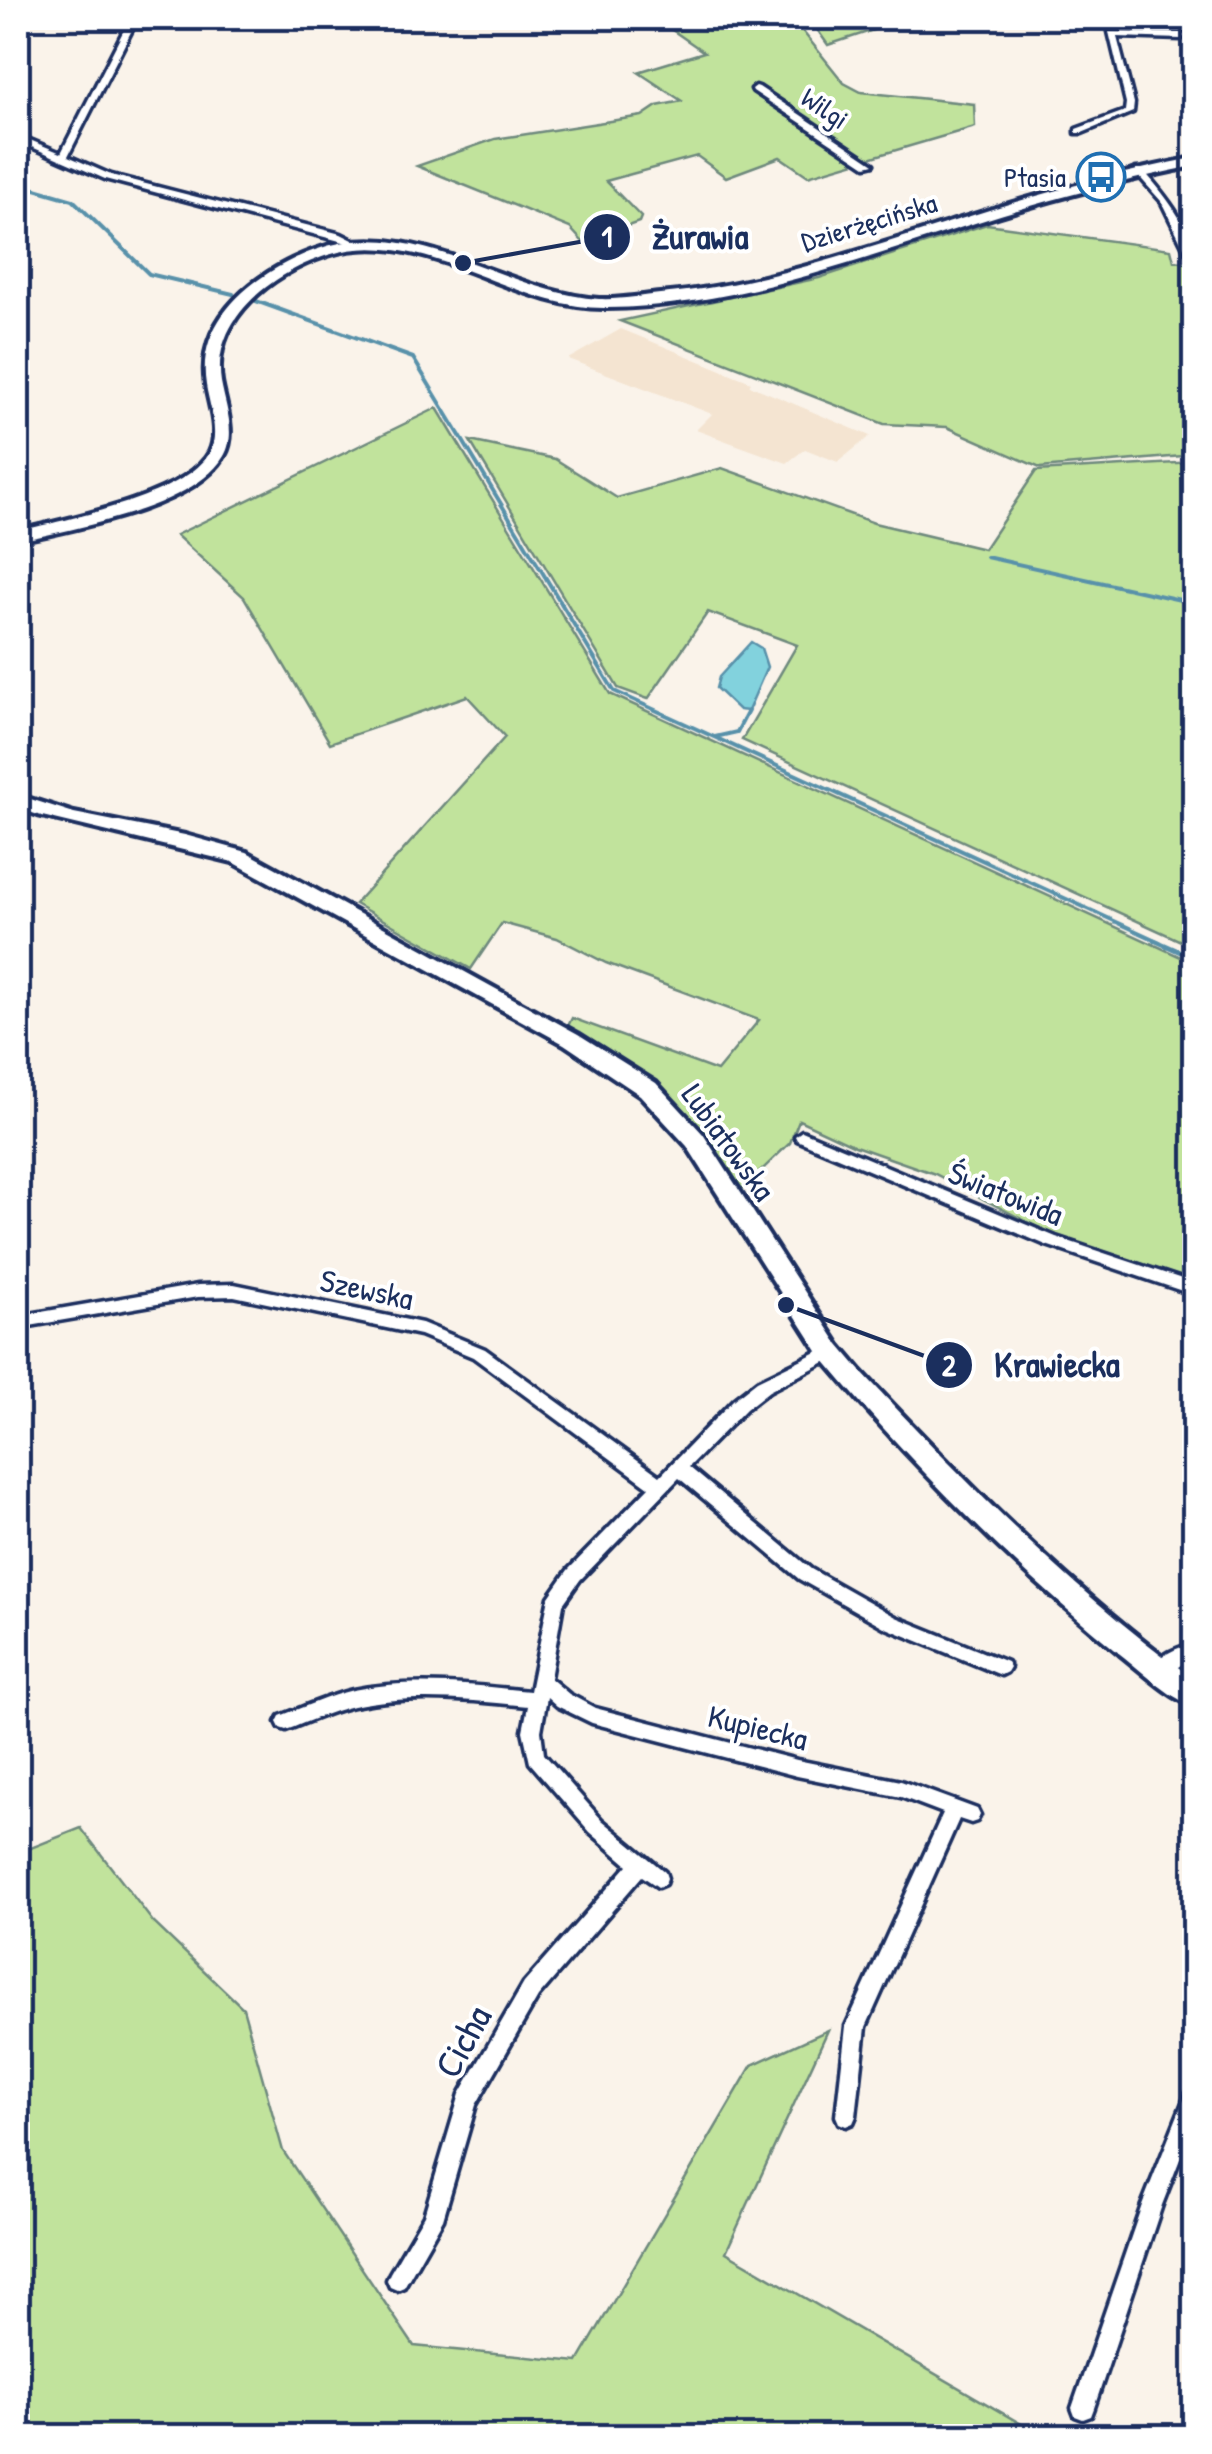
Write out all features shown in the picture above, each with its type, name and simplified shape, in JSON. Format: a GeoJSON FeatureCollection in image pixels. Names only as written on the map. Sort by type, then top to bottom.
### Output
{"type":"FeatureCollection","features":[{"type":"Feature","properties":{"kind":"street"},"geometry":{"type":"LineString","coordinates":[[63,158],[134,18]]}},
{"type":"Feature","properties":{"kind":"street"},"geometry":{"type":"LineString","coordinates":[[1080,131],[1129,112],[1130,102],[1112,34],[1181,36]]}},
{"type":"Feature","properties":{"kind":"street","name":"Wilgi"},"geometry":{"type":"LineString","coordinates":[[756,89],[869,164]]}},
{"type":"Feature","properties":{"kind":"street"},"geometry":{"type":"LineString","coordinates":[[18,138],[108,177],[352,243]]}},
{"type":"Feature","properties":{"kind":"street","name":"Dzierżęcińska"},"geometry":{"type":"LineString","coordinates":[[18,536],[154,496],[210,464],[222,442],[212,358],[224,321],[246,298],[320,252],[352,243],[399,245],[550,300],[632,302],[738,286],[816,268],[1140,171],[1194,162]]}},
{"type":"Feature","properties":{"kind":"street"},"geometry":{"type":"LineString","coordinates":[[1140,171],[1165,200],[1193,256]]}},
{"type":"Feature","properties":{"kind":"street","name":"Lubiatowska"},"geometry":{"type":"LineString","coordinates":[[18,801],[88,824],[193,843],[240,857],[620,1069],[657,1097],[695,1140],[831,1352],[1054,1584],[1194,1694]]}},
{"type":"Feature","properties":{"kind":"street","name":"Światowida"},"geometry":{"type":"LineString","coordinates":[[802,1136],[1051,1241],[1194,1288]]}},
{"type":"Feature","properties":{"kind":"street","name":"Szewska"},"geometry":{"type":"LineString","coordinates":[[18,1322],[198,1292],[234,1290],[422,1329],[479,1353],[661,1486]]}},
{"type":"Feature","properties":{"kind":"street"},"geometry":{"type":"LineString","coordinates":[[658,1878],[596,1826],[536,1757],[532,1731],[555,1602],[678,1468],[763,1386],[831,1352]]}},
{"type":"Feature","properties":{"kind":"street"},"geometry":{"type":"LineString","coordinates":[[678,1468],[805,1574],[890,1622],[1001,1667]]}},
{"type":"Feature","properties":{"kind":"street"},"geometry":{"type":"LineString","coordinates":[[1159,1670],[1177,1656],[1194,1651]]}},
{"type":"Feature","properties":{"kind":"street"},"geometry":{"type":"LineString","coordinates":[[286,1722],[350,1699],[386,1692],[538,1690]]}},
{"type":"Feature","properties":{"kind":"street","name":"Kupiecka"},"geometry":{"type":"LineString","coordinates":[[538,1690],[592,1716],[797,1768],[901,1789],[962,1812],[856,2026],[846,2116]]}},
{"type":"Feature","properties":{"kind":"street","name":"Cicha"},"geometry":{"type":"LineString","coordinates":[[397,2280],[434,2219],[444,2191],[453,2139],[467,2102],[522,2006],[640,1865]]}},
{"type":"Feature","properties":{"kind":"street"},"geometry":{"type":"LineString","coordinates":[[1083,2408],[1152,2206],[1194,2099]]}},
{"type":"Feature","properties":{"kind":"shaded area"},"geometry":{"type":"Polygon","coordinates":[[[621,329],[870,436],[838,462],[805,449],[787,463],[696,430],[712,414],[568,359],[621,329]]]}},
{"type":"Feature","properties":{"kind":"green space"},"geometry":{"type":"Polygon","coordinates":[[[660,18],[792,18],[844,83],[861,92],[974,104],[975,127],[808,176],[780,157],[726,177],[697,156],[606,181],[641,217],[639,222],[583,242],[570,228],[417,166],[495,139],[642,116],[657,106],[682,101],[638,72],[704,52],[660,18]]]}},
{"type":"Feature","properties":{"kind":"green space"},"geometry":{"type":"Polygon","coordinates":[[[809,18],[910,18],[828,45],[809,18]]]}},
{"type":"Feature","properties":{"kind":"green space"},"geometry":{"type":"Polygon","coordinates":[[[987,224],[1171,249],[1174,261],[1190,263],[1194,285],[1194,455],[1040,468],[947,427],[884,424],[620,321],[819,278],[987,224]]]}},
{"type":"Feature","properties":{"kind":"green space"},"geometry":{"type":"Polygon","coordinates":[[[437,408],[610,694],[1194,963],[1194,1281],[1062,1240],[935,1174],[855,1146],[799,1120],[790,1143],[742,1189],[704,1136],[665,1096],[622,1062],[567,1028],[572,1018],[717,1071],[759,1020],[606,963],[557,938],[502,923],[471,969],[355,904],[505,737],[467,696],[330,743],[244,597],[176,535],[437,408]]]}},
{"type":"Feature","properties":{"kind":"green space"},"geometry":{"type":"Polygon","coordinates":[[[470,441],[555,459],[617,498],[722,468],[874,523],[984,549],[1036,471],[1194,462],[1194,947],[742,740],[797,645],[708,612],[648,699],[618,688],[470,441]]]}},
{"type":"Feature","properties":{"kind":"green space"},"geometry":{"type":"Polygon","coordinates":[[[81,1828],[153,1922],[243,2008],[283,2151],[414,2346],[578,2362],[752,2065],[828,2030],[726,2252],[1042,2436],[18,2436],[18,1853],[81,1828]]]}},
{"type":"Feature","properties":{"kind":"water"},"geometry":{"type":"Polygon","coordinates":[[[751,642],[761,648],[767,667],[748,711],[739,710],[716,688],[719,677],[751,642]]]}},
{"type":"Feature","properties":{"kind":"waterway"},"geometry":{"type":"LineString","coordinates":[[18,184],[73,200],[149,274],[233,294]]}},
{"type":"Feature","properties":{"kind":"waterway"},"geometry":{"type":"LineString","coordinates":[[256,301],[413,358],[614,691],[1160,942]]}},
{"type":"Feature","properties":{"kind":"waterway"},"geometry":{"type":"LineString","coordinates":[[986,557],[1194,603]]}},
{"type":"Feature","properties":{"kind":"waterway"},"geometry":{"type":"LineString","coordinates":[[715,737],[737,732],[748,711]]}},
{"type":"Feature","properties":{"kind":"waterway"},"geometry":{"type":"LineString","coordinates":[[1154,940],[1194,958]]}},
{"type":"Feature","properties":{"kind":"place","name":"Ptasia"},"geometry":{"type":"Point","coordinates":[1101,177]}},
{"type":"Feature","properties":{"kind":"place","name":"Żurawia"},"geometry":{"type":"Point","coordinates":[463,263]}},
{"type":"Feature","properties":{"kind":"place","name":"Krawiecka"},"geometry":{"type":"Point","coordinates":[786,1305]}}]}
